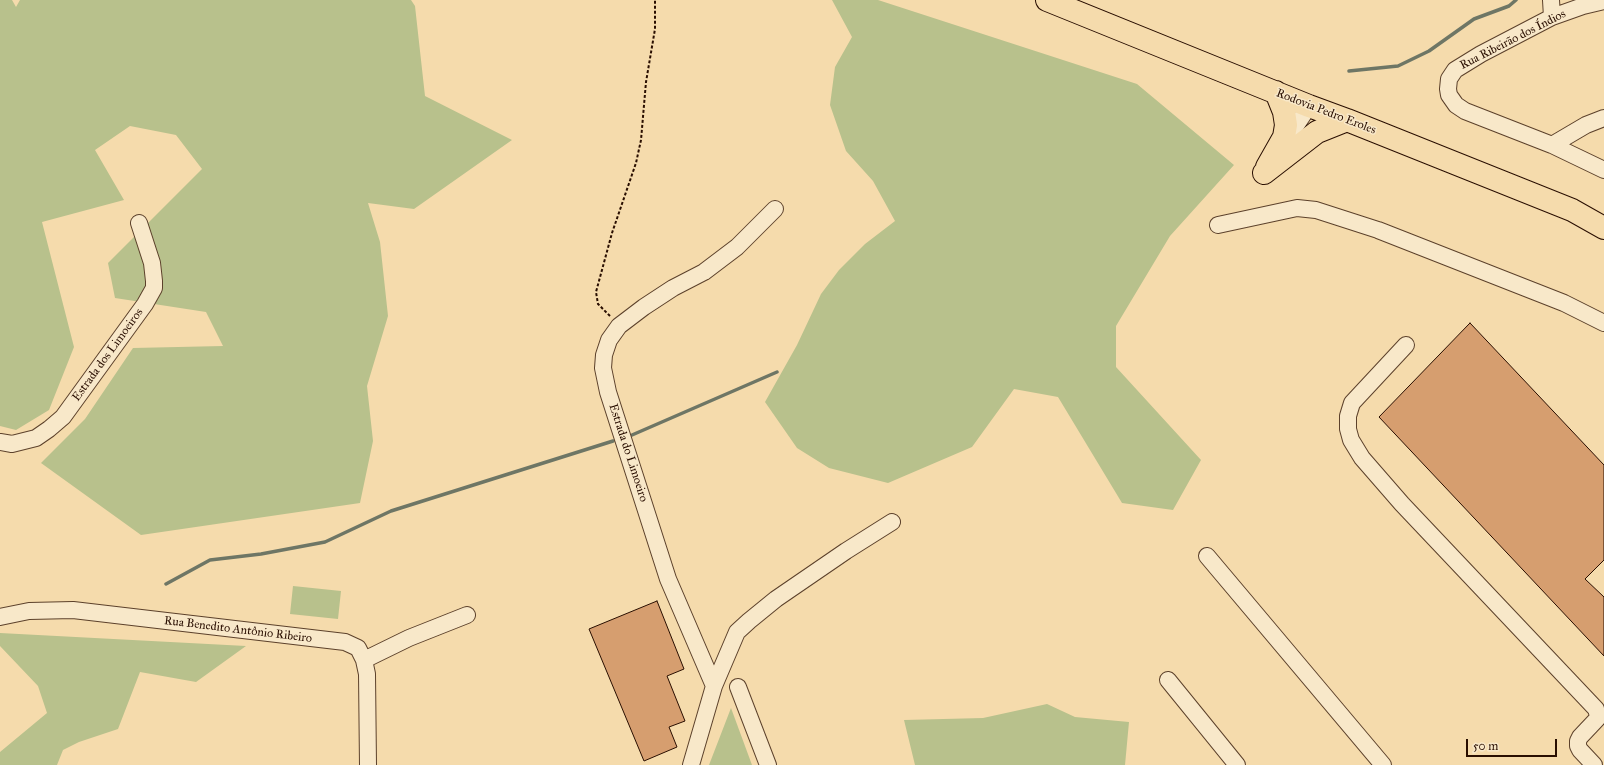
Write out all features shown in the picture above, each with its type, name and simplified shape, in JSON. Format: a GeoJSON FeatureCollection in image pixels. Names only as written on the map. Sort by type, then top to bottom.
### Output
{"type":"FeatureCollection","features":[{"type":"Feature","properties":{"kind":"highway","name":"Rodovia Pedro Eroles"},"geometry":{"type":"LineString","coordinates":[[1047,0],[1572,210],[1604,228]]}},
{"type":"Feature","properties":{"kind":"highway","name":"Rodovia Pedro Eroles"},"geometry":{"type":"LineString","coordinates":[[1080,0],[1577,198],[1604,214]]}},
{"type":"Feature","properties":{"kind":"highway"},"geometry":{"type":"LineString","coordinates":[[1264,173],[1284,137],[1286,125],[1284,112],[1276,92]]}},
{"type":"Feature","properties":{"kind":"highway"},"geometry":{"type":"LineString","coordinates":[[1264,173],[1317,132],[1347,120]]}},
{"type":"Feature","properties":{"kind":"street"},"geometry":{"type":"LineString","coordinates":[[1551,0],[1552,17]]}},
{"type":"Feature","properties":{"kind":"street","name":"Rua Ribeirão dos Índios"},"geometry":{"type":"LineString","coordinates":[[1604,1],[1583,6],[1552,17],[1481,54],[1455,70],[1449,79],[1448,89],[1449,96],[1456,105],[1465,111],[1552,145],[1604,170]]}},
{"type":"Feature","properties":{"kind":"street"},"geometry":{"type":"LineString","coordinates":[[1264,173],[1309,106]]}},
{"type":"Feature","properties":{"kind":"street"},"geometry":{"type":"LineString","coordinates":[[1552,145],[1586,124],[1604,118]]}},
{"type":"Feature","properties":{"kind":"street"},"geometry":{"type":"LineString","coordinates":[[1218,225],[1297,208],[1316,210],[1385,233],[1564,303],[1604,323]]}},
{"type":"Feature","properties":{"kind":"street","name":"Estrada do Limoeiro"},"geometry":{"type":"LineString","coordinates":[[714,686],[668,579],[608,392],[603,368],[604,355],[609,340],[619,326],[673,288],[704,272],[737,247],[775,209]]}},
{"type":"Feature","properties":{"kind":"street","name":"Estrada dos Limoeiros"},"geometry":{"type":"LineString","coordinates":[[0,442],[12,444],[36,438],[49,430],[63,417],[145,304],[154,288],[154,281],[152,263],[139,223]]}},
{"type":"Feature","properties":{"kind":"street"},"geometry":{"type":"LineString","coordinates":[[1406,345],[1352,404],[1348,416],[1348,429],[1351,440],[1362,458],[1402,504],[1596,710],[1598,716],[1597,719],[1580,736],[1578,746],[1594,765]]}},
{"type":"Feature","properties":{"kind":"street"},"geometry":{"type":"LineString","coordinates":[[691,765],[714,686],[734,638],[738,632],[776,599],[846,551],[892,522]]}},
{"type":"Feature","properties":{"kind":"street"},"geometry":{"type":"LineString","coordinates":[[1207,556],[1383,765]]}},
{"type":"Feature","properties":{"kind":"street","name":"Rua Benedito Antônio Ribeiro"},"geometry":{"type":"LineString","coordinates":[[0,616],[29,611],[73,610],[345,642],[358,648],[364,660]]}},
{"type":"Feature","properties":{"kind":"street"},"geometry":{"type":"LineString","coordinates":[[368,765],[367,674],[364,660],[409,638],[468,615]]}},
{"type":"Feature","properties":{"kind":"street"},"geometry":{"type":"LineString","coordinates":[[1168,680],[1237,765]]}},
{"type":"Feature","properties":{"kind":"street"},"geometry":{"type":"LineString","coordinates":[[738,688],[768,765]]}},
{"type":"Feature","properties":{"kind":"path"},"geometry":{"type":"LineString","coordinates":[[619,326],[598,304],[596,292],[612,233],[636,163],[641,140],[646,82],[655,29],[654,0]]}},
{"type":"Feature","properties":{"kind":"green space"},"geometry":{"type":"Polygon","coordinates":[[[0,0],[12,0],[16,7],[20,0],[411,0],[415,6],[425,96],[512,140],[414,209],[368,203],[380,242],[388,316],[367,386],[373,441],[360,503],[141,535],[41,463],[85,419],[133,348],[223,346],[206,312],[115,298],[108,263],[202,169],[176,135],[130,126],[95,150],[124,200],[42,222],[74,347],[49,410],[16,430],[0,426],[0,0]]]}},
{"type":"Feature","properties":{"kind":"green space"},"geometry":{"type":"Polygon","coordinates":[[[832,0],[878,0],[1137,84],[1234,165],[1170,236],[1116,326],[1116,367],[1201,460],[1173,510],[1122,503],[1058,397],[1014,389],[972,447],[888,483],[829,468],[797,448],[765,402],[797,345],[821,294],[839,270],[865,244],[895,221],[873,181],[846,151],[830,105],[835,67],[852,37],[832,0]]]}},
{"type":"Feature","properties":{"kind":"green space"},"geometry":{"type":"Polygon","coordinates":[[[293,586],[341,591],[338,619],[290,614],[293,586]]]}},
{"type":"Feature","properties":{"kind":"green space"},"geometry":{"type":"Polygon","coordinates":[[[0,633],[246,646],[196,682],[140,672],[118,729],[79,742],[63,750],[57,765],[0,765],[0,752],[47,713],[38,686],[0,646],[0,633]]]}},
{"type":"Feature","properties":{"kind":"green space"},"geometry":{"type":"Polygon","coordinates":[[[1047,704],[1075,717],[1129,722],[1125,765],[915,765],[904,720],[983,718],[1047,704]]]}},
{"type":"Feature","properties":{"kind":"green space"},"geometry":{"type":"Polygon","coordinates":[[[731,708],[752,765],[709,765],[731,708]]]}},
{"type":"Feature","properties":{"kind":"building"},"geometry":{"type":"Polygon","coordinates":[[[1470,323],[1604,465],[1604,560],[1585,579],[1604,597],[1604,656],[1379,417],[1470,323]]]}},
{"type":"Feature","properties":{"kind":"building"},"geometry":{"type":"Polygon","coordinates":[[[657,601],[684,669],[667,676],[685,721],[669,727],[677,747],[644,761],[589,629],[657,601]]]}},
{"type":"Feature","properties":{"kind":"waterway"},"geometry":{"type":"LineString","coordinates":[[1349,71],[1398,66],[1429,51],[1474,19],[1509,6],[1516,0]]}},
{"type":"Feature","properties":{"kind":"waterway"},"geometry":{"type":"LineString","coordinates":[[632,435],[777,372]]}},
{"type":"Feature","properties":{"kind":"waterway"},"geometry":{"type":"LineString","coordinates":[[166,584],[210,560],[261,554],[325,542],[391,511],[613,441]]}}]}
